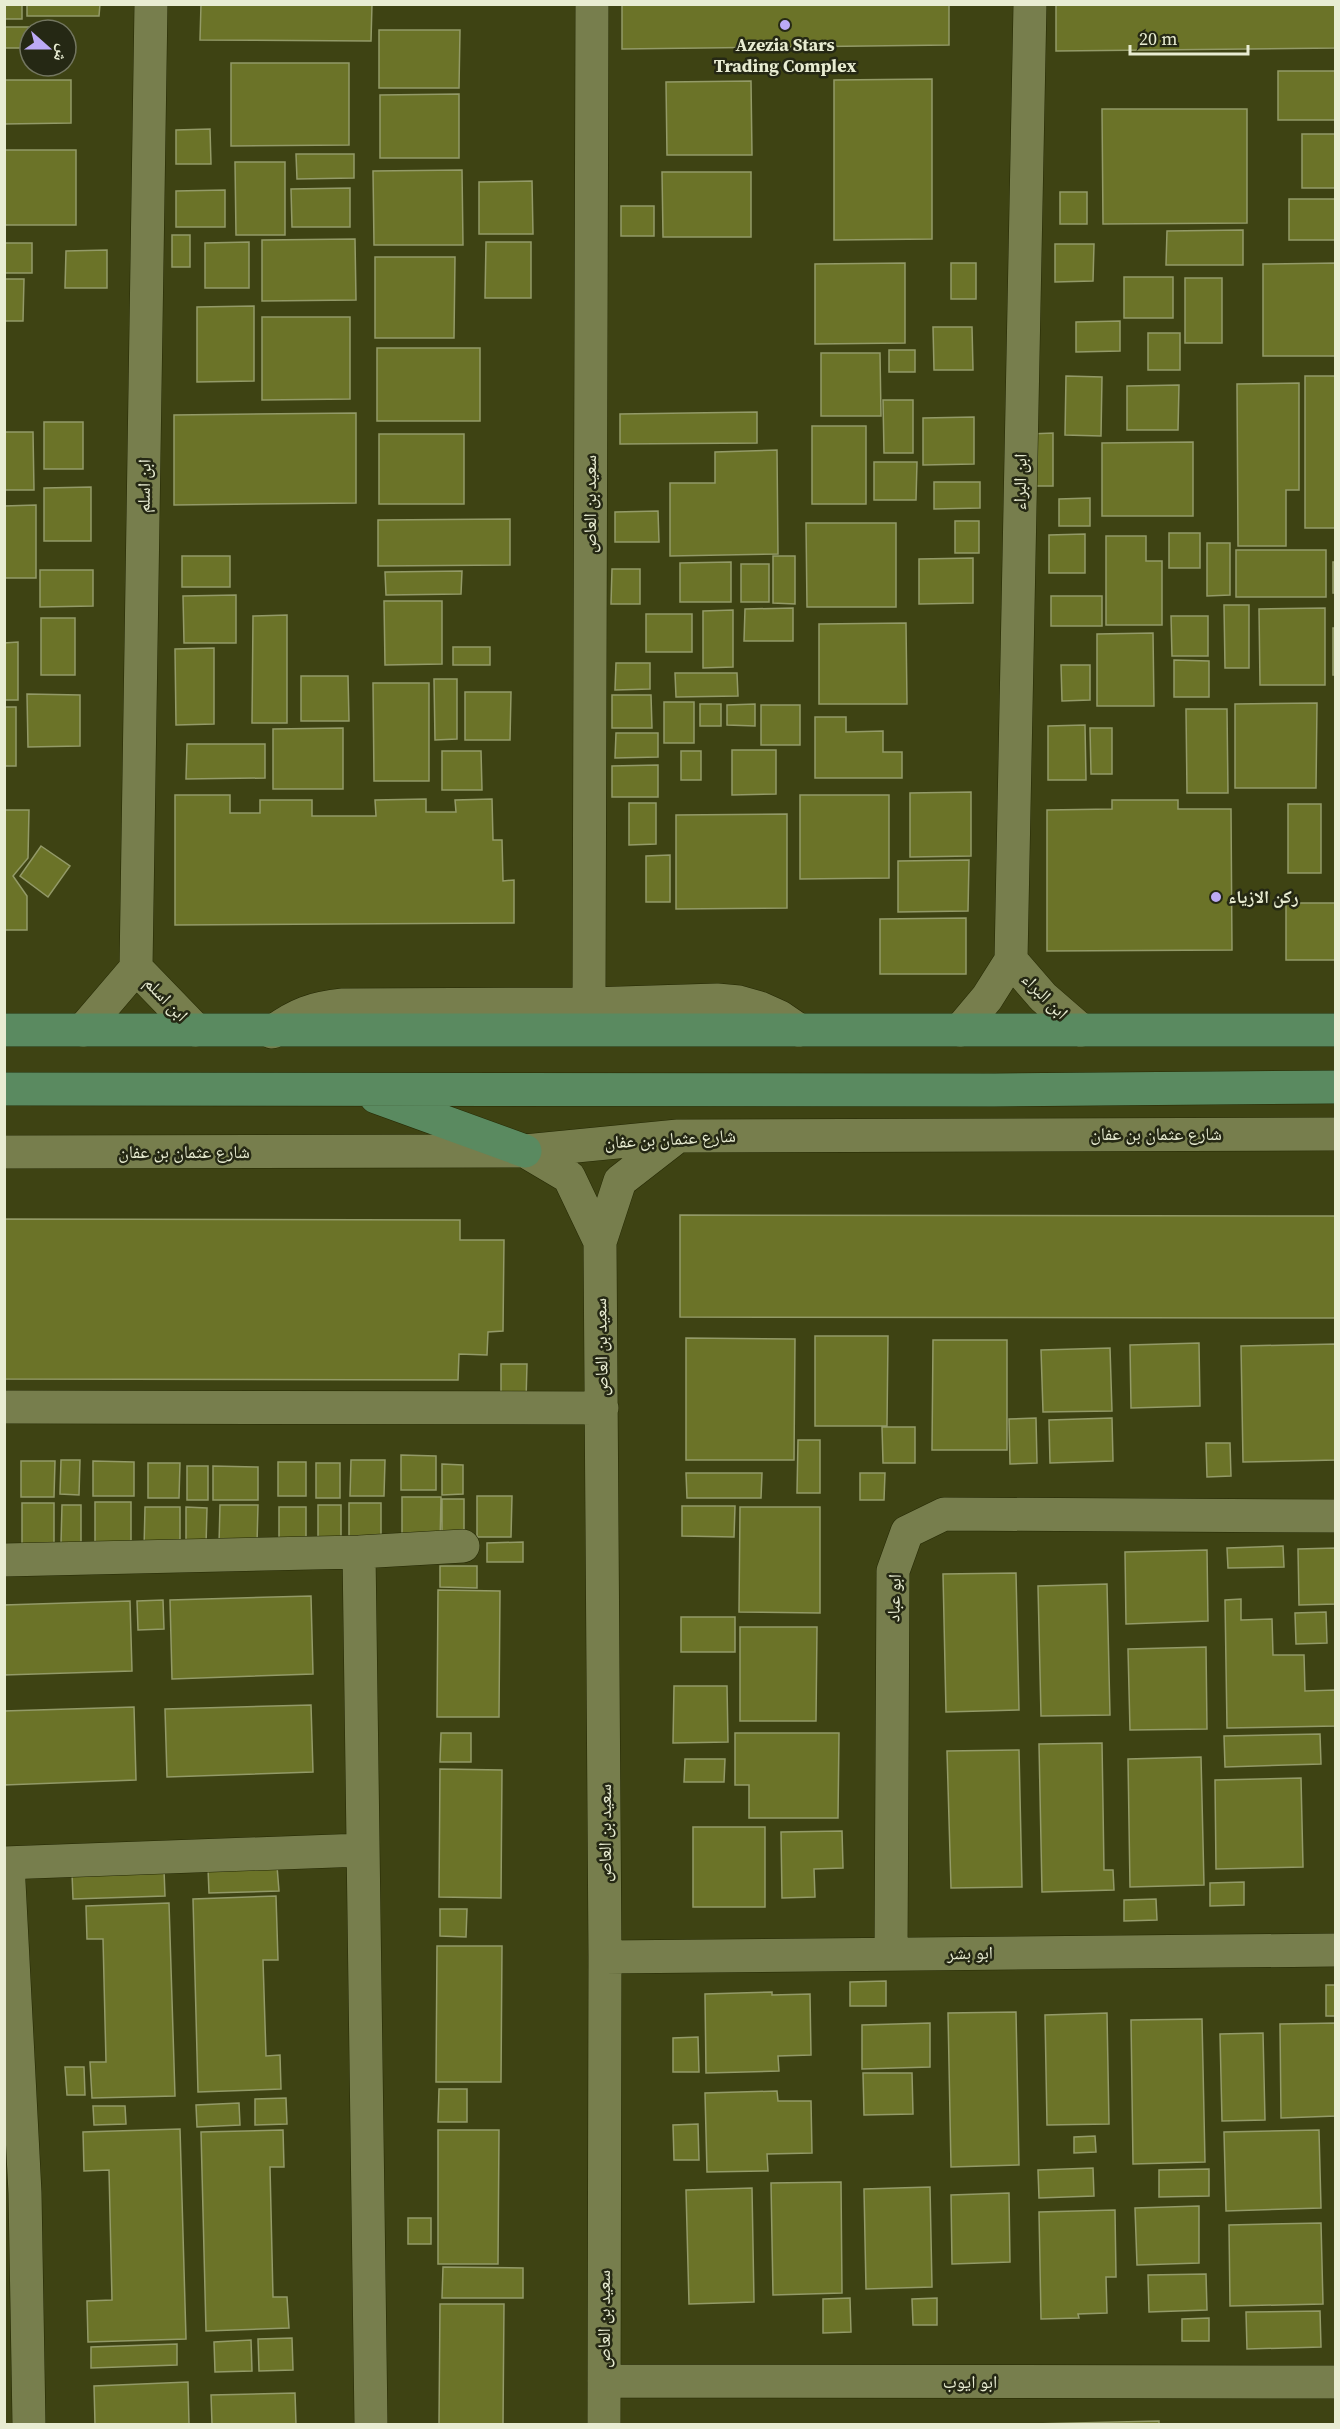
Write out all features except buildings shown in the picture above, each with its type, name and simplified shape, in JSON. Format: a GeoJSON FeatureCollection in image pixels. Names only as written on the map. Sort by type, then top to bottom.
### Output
{"type":"FeatureCollection","features":[{"type":"Feature","properties":{"kind":"street","name":"ابن اسلم"},"geometry":{"type":"LineString","coordinates":[[83,1030],[136,968],[151,4]]}},
{"type":"Feature","properties":{"kind":"street","name":"سعيد بن العاص"},"geometry":{"type":"LineString","coordinates":[[589,1004],[592,4]]}},
{"type":"Feature","properties":{"kind":"street","name":"ابن البراء"},"geometry":{"type":"LineString","coordinates":[[960,1030],[987,998],[1011,960],[1029,4]]}},
{"type":"Feature","properties":{"kind":"street","name":"ابن البراء"},"geometry":{"type":"LineString","coordinates":[[1011,960],[1043,997],[1081,1030]]}},
{"type":"Feature","properties":{"kind":"street","name":"ابن اسلم"},"geometry":{"type":"LineString","coordinates":[[136,968],[196,1030]]}},
{"type":"Feature","properties":{"kind":"street"},"geometry":{"type":"LineString","coordinates":[[272,1032],[293,1017],[318,1007],[343,1005],[589,1004],[717,1000],[739,1002],[780,1017],[798,1030]]}},
{"type":"Feature","properties":{"kind":"street"},"geometry":{"type":"LineString","coordinates":[[4,1030],[272,1032],[1335,1030]]}},
{"type":"Feature","properties":{"kind":"street"},"geometry":{"type":"LineString","coordinates":[[4,1089],[994,1090],[1335,1087]]}},
{"type":"Feature","properties":{"kind":"street"},"geometry":{"type":"LineString","coordinates":[[354,1090],[525,1150]]}},
{"type":"Feature","properties":{"kind":"street","name":"شارع عثمان بن عفان"},"geometry":{"type":"LineString","coordinates":[[4,1152],[525,1150],[678,1136],[1335,1134]]}},
{"type":"Feature","properties":{"kind":"street","name":"سعيد بن العاص"},"geometry":{"type":"LineString","coordinates":[[604,2424],[606,1957],[600,1242],[620,1181],[678,1136]]}},
{"type":"Feature","properties":{"kind":"street","name":"سعيد بن العاص"},"geometry":{"type":"LineString","coordinates":[[525,1150],[569,1177],[600,1242]]}},
{"type":"Feature","properties":{"kind":"street"},"geometry":{"type":"LineString","coordinates":[[4,1407],[602,1407]]}},
{"type":"Feature","properties":{"kind":"street","name":"ابو عباد"},"geometry":{"type":"LineString","coordinates":[[891,1954],[893,1571],[907,1532],[944,1514],[1335,1516]]}},
{"type":"Feature","properties":{"kind":"street"},"geometry":{"type":"LineString","coordinates":[[4,1560],[359,1552],[462,1546]]}},
{"type":"Feature","properties":{"kind":"street"},"geometry":{"type":"LineString","coordinates":[[359,1552],[371,2424]]}},
{"type":"Feature","properties":{"kind":"street"},"geometry":{"type":"LineString","coordinates":[[29,2424],[15,2193],[6,1863],[362,1850]]}},
{"type":"Feature","properties":{"kind":"street","name":"ابو بشر"},"geometry":{"type":"LineString","coordinates":[[606,1957],[1335,1950]]}},
{"type":"Feature","properties":{"kind":"street","name":"ابو ايوب"},"geometry":{"type":"LineString","coordinates":[[604,2381],[1335,2382]]}},
{"type":"Feature","properties":{"kind":"place","name":"Azezia Stars Trading Complex"},"geometry":{"type":"Point","coordinates":[785,25]}},
{"type":"Feature","properties":{"kind":"place","name":"ركن الازياء"},"geometry":{"type":"Point","coordinates":[1216,897]}}]}
